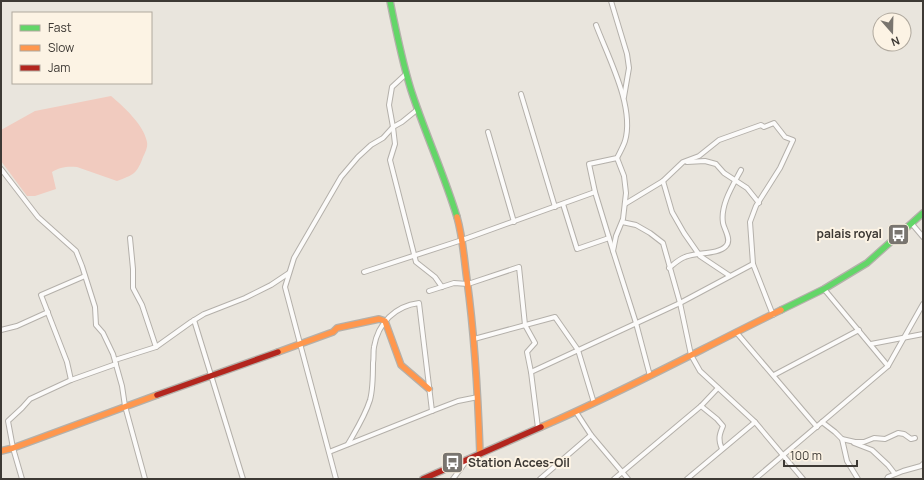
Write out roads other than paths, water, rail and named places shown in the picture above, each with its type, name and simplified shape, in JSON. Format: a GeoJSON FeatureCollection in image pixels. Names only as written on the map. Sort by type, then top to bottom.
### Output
{"type":"FeatureCollection","features":[{"type":"Feature","properties":{"kind":"street"},"geometry":{"type":"LineString","coordinates":[[390,1],[400,54],[406,74],[444,175],[462,240],[474,339],[480,454]]}},
{"type":"Feature","properties":{"kind":"street"},"geometry":{"type":"LineString","coordinates":[[611,1],[629,68],[624,98]]}},
{"type":"Feature","properties":{"kind":"street"},"geometry":{"type":"LineString","coordinates":[[596,25],[624,98],[627,123],[625,141],[617,158],[624,176],[626,193],[625,204],[622,222],[616,236],[613,251]]}},
{"type":"Feature","properties":{"kind":"street"},"geometry":{"type":"LineString","coordinates":[[406,74],[392,87],[389,105],[394,144],[390,160],[416,262],[436,277],[442,287]]}},
{"type":"Feature","properties":{"kind":"street"},"geometry":{"type":"LineString","coordinates":[[521,94],[556,206]]}},
{"type":"Feature","properties":{"kind":"street"},"geometry":{"type":"LineString","coordinates":[[336,479],[285,287],[294,258],[341,177],[358,157],[371,145],[383,138],[393,127],[402,122],[418,109]]}},
{"type":"Feature","properties":{"kind":"street"},"geometry":{"type":"LineString","coordinates":[[625,204],[663,181],[683,162],[699,156],[719,140],[761,125],[764,127],[774,123],[785,137],[793,140],[780,168],[756,206],[750,222],[752,264],[773,315]]}},
{"type":"Feature","properties":{"kind":"street"},"geometry":{"type":"LineString","coordinates":[[488,132],[514,222]]}},
{"type":"Feature","properties":{"kind":"street"},"geometry":{"type":"LineString","coordinates":[[617,158],[589,164],[595,192],[636,324],[650,376]]}},
{"type":"Feature","properties":{"kind":"street"},"geometry":{"type":"LineString","coordinates":[[683,162],[705,161],[716,164],[724,173],[747,188],[759,203]]}},
{"type":"Feature","properties":{"kind":"street"},"geometry":{"type":"LineString","coordinates":[[1,169],[38,217],[76,250],[95,308],[96,325],[108,343],[116,362],[125,406],[145,479]]}},
{"type":"Feature","properties":{"kind":"street"},"geometry":{"type":"LineString","coordinates":[[669,268],[684,257],[713,252],[726,247],[728,244],[728,234],[723,221],[723,210],[741,170]]}},
{"type":"Feature","properties":{"kind":"street"},"geometry":{"type":"LineString","coordinates":[[663,181],[672,212],[684,233],[699,254],[730,276]]}},
{"type":"Feature","properties":{"kind":"street"},"geometry":{"type":"LineString","coordinates":[[364,272],[514,222],[595,192]]}},
{"type":"Feature","properties":{"kind":"street"},"geometry":{"type":"LineString","coordinates":[[563,204],[577,249],[609,238]]}},
{"type":"Feature","properties":{"kind":"street"},"geometry":{"type":"LineString","coordinates":[[427,478],[576,412],[824,289],[867,263],[923,213]]}},
{"type":"Feature","properties":{"kind":"street"},"geometry":{"type":"LineString","coordinates":[[622,222],[636,225],[650,232],[663,243],[668,256],[669,268],[680,303],[691,355],[700,371],[755,422],[802,479]]}},
{"type":"Feature","properties":{"kind":"street"},"geometry":{"type":"LineString","coordinates":[[912,224],[923,237]]}},
{"type":"Feature","properties":{"kind":"street"},"geometry":{"type":"LineString","coordinates":[[130,238],[133,288],[142,305],[156,347]]}},
{"type":"Feature","properties":{"kind":"street"},"geometry":{"type":"LineString","coordinates":[[532,372],[680,303],[752,264]]}},
{"type":"Feature","properties":{"kind":"street"},"geometry":{"type":"LineString","coordinates":[[429,291],[454,283],[468,284],[519,267],[525,325],[535,343],[527,352],[532,372],[538,428]]}},
{"type":"Feature","properties":{"kind":"street"},"geometry":{"type":"LineString","coordinates":[[22,479],[13,448],[8,421],[30,398],[71,380],[156,347],[204,314],[245,298],[271,285],[290,273]]}},
{"type":"Feature","properties":{"kind":"street"},"geometry":{"type":"LineString","coordinates":[[71,380],[67,362],[41,295],[85,276]]}},
{"type":"Feature","properties":{"kind":"street"},"geometry":{"type":"LineString","coordinates":[[824,289],[888,366]]}},
{"type":"Feature","properties":{"kind":"street"},"geometry":{"type":"LineString","coordinates":[[348,444],[365,413],[370,398],[374,347],[378,335],[385,321],[394,311],[409,304],[419,303],[432,411]]}},
{"type":"Feature","properties":{"kind":"street"},"geometry":{"type":"LineString","coordinates":[[755,479],[888,366],[923,304]]}},
{"type":"Feature","properties":{"kind":"street"},"geometry":{"type":"LineString","coordinates":[[1,330],[17,326],[48,312]]}},
{"type":"Feature","properties":{"kind":"street"},"geometry":{"type":"LineString","coordinates":[[474,339],[555,317],[578,350],[594,403]]}},
{"type":"Feature","properties":{"kind":"street"},"geometry":{"type":"LineString","coordinates":[[1,451],[13,448],[125,406],[333,332],[337,328],[378,319],[385,321]]}},
{"type":"Feature","properties":{"kind":"street"},"geometry":{"type":"LineString","coordinates":[[194,320],[243,479]]}},
{"type":"Feature","properties":{"kind":"street"},"geometry":{"type":"LineString","coordinates":[[385,321],[401,365],[429,389]]}},
{"type":"Feature","properties":{"kind":"street"},"geometry":{"type":"LineString","coordinates":[[774,375],[859,330]]}},
{"type":"Feature","properties":{"kind":"street"},"geometry":{"type":"LineString","coordinates":[[736,332],[817,427]]}},
{"type":"Feature","properties":{"kind":"street"},"geometry":{"type":"LineString","coordinates":[[871,344],[923,334]]}},
{"type":"Feature","properties":{"kind":"street"},"geometry":{"type":"LineString","coordinates":[[614,479],[701,406],[718,388]]}},
{"type":"Feature","properties":{"kind":"street"},"geometry":{"type":"LineString","coordinates":[[328,452],[458,401],[478,398]]}},
{"type":"Feature","properties":{"kind":"street"},"geometry":{"type":"LineString","coordinates":[[701,406],[723,426],[719,435],[722,449]]}},
{"type":"Feature","properties":{"kind":"street"},"geometry":{"type":"LineString","coordinates":[[576,412],[591,435],[628,479]]}},
{"type":"Feature","properties":{"kind":"street"},"geometry":{"type":"LineString","coordinates":[[687,479],[755,422]]}},
{"type":"Feature","properties":{"kind":"street"},"geometry":{"type":"LineString","coordinates":[[822,422],[842,439],[872,450],[895,474]]}},
{"type":"Feature","properties":{"kind":"street"},"geometry":{"type":"LineString","coordinates":[[842,439],[855,442],[864,442],[874,438],[885,439],[898,433],[911,439],[915,438]]}},
{"type":"Feature","properties":{"kind":"street"},"geometry":{"type":"LineString","coordinates":[[540,479],[591,435]]}},
{"type":"Feature","properties":{"kind":"street"},"geometry":{"type":"LineString","coordinates":[[842,439],[847,461],[858,479]]}},
{"type":"Feature","properties":{"kind":"street"},"geometry":{"type":"LineString","coordinates":[[453,479],[468,459]]}},
{"type":"Feature","properties":{"kind":"street"},"geometry":{"type":"LineString","coordinates":[[887,479],[895,474],[921,466],[923,464]]}},
{"type":"Feature","properties":{"kind":"place","name":"palais royal"},"geometry":{"type":"Point","coordinates":[898,234]}},
{"type":"Feature","properties":{"kind":"place","name":"Station Acces-Oil"},"geometry":{"type":"Point","coordinates":[453,463]}}]}
